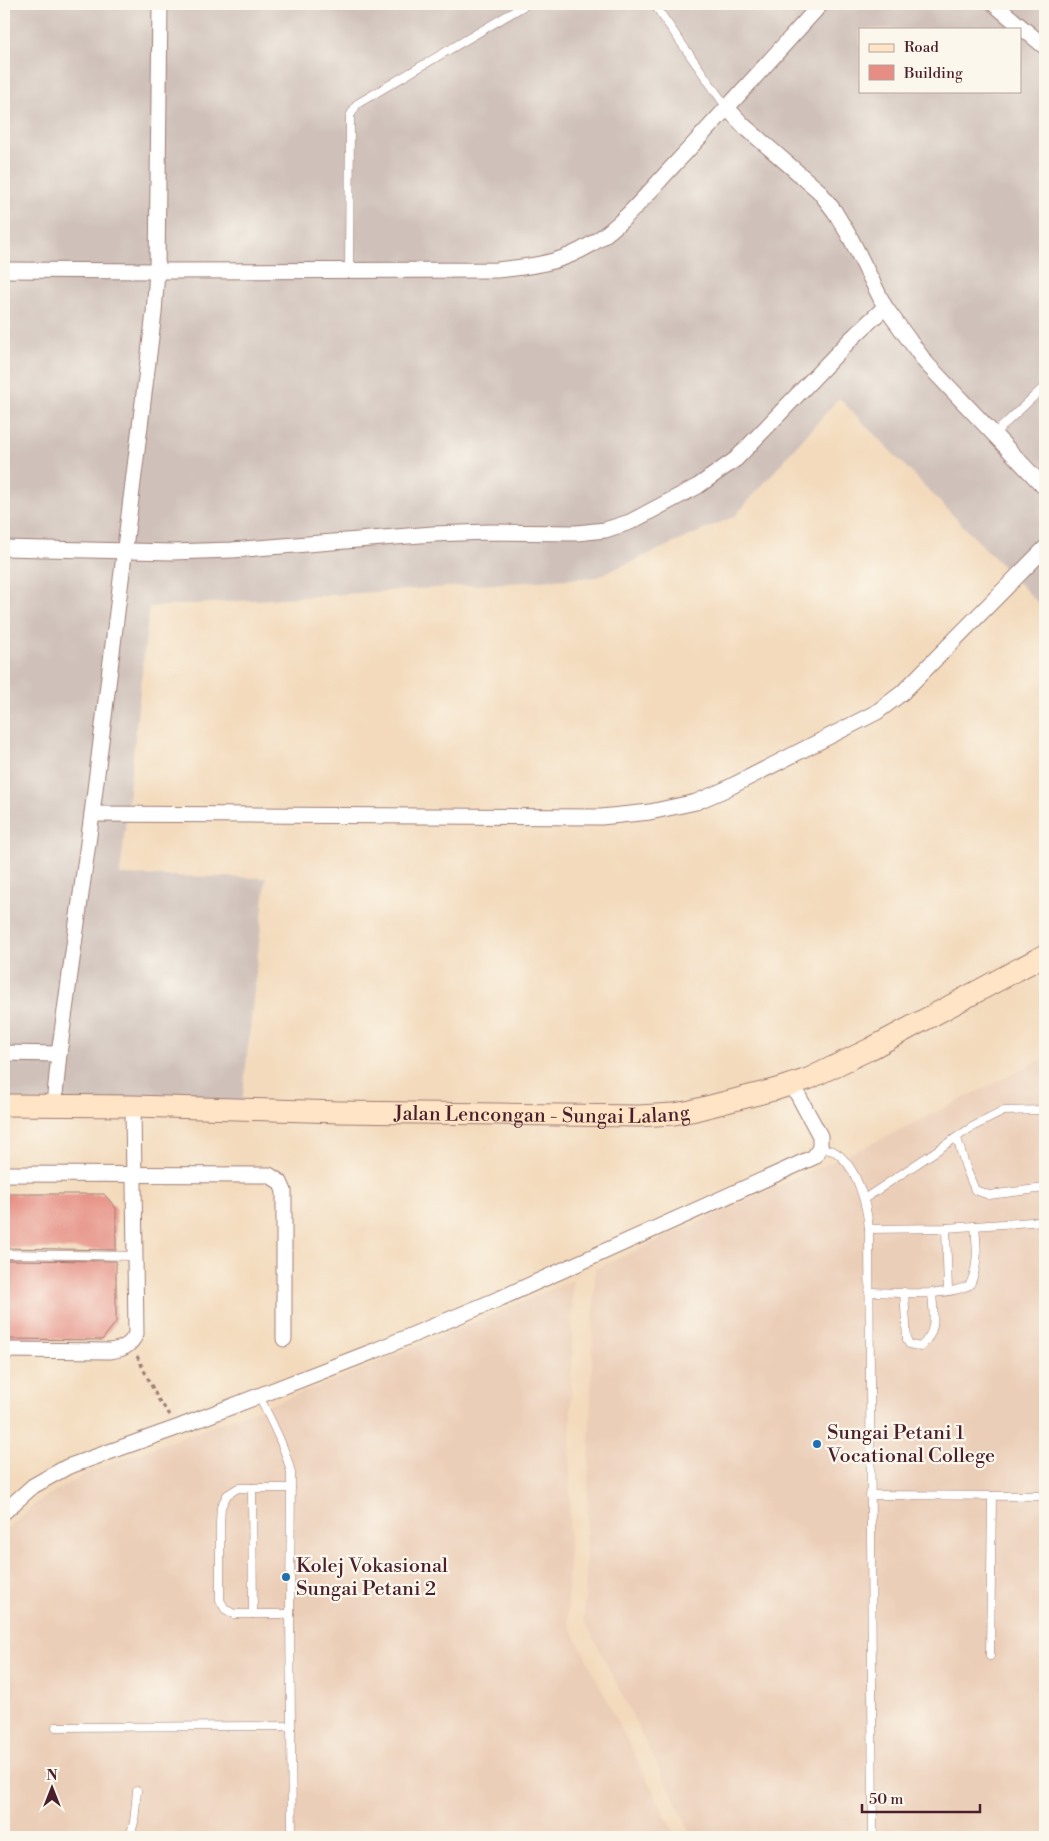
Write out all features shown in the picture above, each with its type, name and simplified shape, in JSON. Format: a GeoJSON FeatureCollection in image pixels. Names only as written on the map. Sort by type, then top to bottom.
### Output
{"type":"FeatureCollection","features":[{"type":"Feature","properties":{"kind":"street"},"geometry":{"type":"LineString","coordinates":[[54,1105],[58,1054],[92,814],[146,378],[157,271],[160,4]]}},
{"type":"Feature","properties":{"kind":"street"},"geometry":{"type":"LineString","coordinates":[[4,270],[497,270],[552,262],[580,251],[603,237],[627,215],[727,108],[820,4]]}},
{"type":"Feature","properties":{"kind":"street"},"geometry":{"type":"LineString","coordinates":[[994,4],[1045,47]]}},
{"type":"Feature","properties":{"kind":"street"},"geometry":{"type":"LineString","coordinates":[[727,108],[744,126],[819,191],[852,239],[885,307],[926,363],[1045,488]]}},
{"type":"Feature","properties":{"kind":"street"},"geometry":{"type":"LineString","coordinates":[[4,548],[172,552],[232,550],[423,535],[489,532],[577,533],[605,530],[630,522],[698,486],[736,460],[851,339],[885,307]]}},
{"type":"Feature","properties":{"kind":"street"},"geometry":{"type":"LineString","coordinates":[[92,814],[601,817],[650,812],[696,802],[724,790],[877,712],[902,693],[1045,548]]}},
{"type":"Feature","properties":{"kind":"street","name":"Jalan Lencongan - Sungai Lalang"},"geometry":{"type":"LineString","coordinates":[[4,1105],[133,1106],[332,1112],[656,1115],[691,1111],[792,1084],[833,1068],[1045,955]]}},
{"type":"Feature","properties":{"kind":"street"},"geometry":{"type":"LineString","coordinates":[[4,1053],[58,1054]]}},
{"type":"Feature","properties":{"kind":"street"},"geometry":{"type":"LineString","coordinates":[[4,1512],[33,1486],[67,1467],[179,1427],[374,1351],[501,1298],[814,1157],[820,1148],[820,1136],[792,1084]]}},
{"type":"Feature","properties":{"kind":"street"},"geometry":{"type":"LineString","coordinates":[[4,1350],[110,1351],[122,1349],[131,1344],[136,1334],[133,1106]]}},
{"type":"Feature","properties":{"kind":"street"},"geometry":{"type":"LineString","coordinates":[[4,1174],[269,1175],[280,1182],[284,1192],[284,1339]]}},
{"type":"Feature","properties":{"kind":"lane"},"geometry":{"type":"LineString","coordinates":[[350,270],[350,116],[356,104],[527,4]]}},
{"type":"Feature","properties":{"kind":"lane"},"geometry":{"type":"LineString","coordinates":[[654,4],[727,108]]}},
{"type":"Feature","properties":{"kind":"lane"},"geometry":{"type":"LineString","coordinates":[[993,435],[1045,386]]}},
{"type":"Feature","properties":{"kind":"lane"},"geometry":{"type":"LineString","coordinates":[[864,1199],[972,1128],[1004,1111],[1045,1110]]}},
{"type":"Feature","properties":{"kind":"lane"},"geometry":{"type":"LineString","coordinates":[[957,1138],[966,1168],[976,1190],[989,1195],[1045,1188]]}},
{"type":"Feature","properties":{"kind":"lane"},"geometry":{"type":"LineString","coordinates":[[820,1148],[835,1152],[848,1165],[864,1199],[869,1229],[873,1837]]}},
{"type":"Feature","properties":{"kind":"lane"},"geometry":{"type":"LineString","coordinates":[[869,1229],[946,1228],[1045,1221]]}},
{"type":"Feature","properties":{"kind":"lane"},"geometry":{"type":"LineString","coordinates":[[869,1292],[948,1291],[959,1290],[970,1285],[976,1273],[978,1252],[975,1226]]}},
{"type":"Feature","properties":{"kind":"lane"},"geometry":{"type":"LineString","coordinates":[[946,1228],[948,1291]]}},
{"type":"Feature","properties":{"kind":"lane"},"geometry":{"type":"LineString","coordinates":[[4,1254],[135,1256]]}},
{"type":"Feature","properties":{"kind":"lane"},"geometry":{"type":"LineString","coordinates":[[904,1292],[907,1340],[909,1344],[920,1347],[932,1334],[934,1325],[932,1292]]}},
{"type":"Feature","properties":{"kind":"lane"},"geometry":{"type":"LineString","coordinates":[[259,1396],[288,1458],[291,1473],[290,1726],[292,1837]]}},
{"type":"Feature","properties":{"kind":"lane"},"geometry":{"type":"LineString","coordinates":[[290,1614],[234,1614],[225,1609],[220,1600],[220,1543],[221,1507],[226,1495],[238,1488],[291,1488]]}},
{"type":"Feature","properties":{"kind":"lane"},"geometry":{"type":"LineString","coordinates":[[252,1488],[253,1614]]}},
{"type":"Feature","properties":{"kind":"lane"},"geometry":{"type":"LineString","coordinates":[[870,1495],[1045,1496]]}},
{"type":"Feature","properties":{"kind":"lane"},"geometry":{"type":"LineString","coordinates":[[990,1656],[992,1496]]}},
{"type":"Feature","properties":{"kind":"lane"},"geometry":{"type":"LineString","coordinates":[[56,1727],[290,1726]]}},
{"type":"Feature","properties":{"kind":"lane"},"geometry":{"type":"LineString","coordinates":[[130,1837],[134,1822],[137,1791]]}},
{"type":"Feature","properties":{"kind":"path"},"geometry":{"type":"LineString","coordinates":[[131,1344],[158,1399],[179,1427]]}},
{"type":"Feature","properties":{"kind":"shaded area"},"geometry":{"type":"Polygon","coordinates":[[[4,4],[1045,4],[1045,610],[839,398],[735,516],[597,577],[149,607],[120,875],[266,878],[241,1113],[4,1109],[4,4]]]}},
{"type":"Feature","properties":{"kind":"shaded area","name":"Sungai Petani 1 Vocational College"},"geometry":{"type":"Polygon","coordinates":[[[1045,1058],[1045,1837],[693,1837],[584,1619],[595,1269],[884,1138],[1045,1058]]]}},
{"type":"Feature","properties":{"kind":"shaded area","name":"Kolej Vokasional Sungai Petani 2"},"geometry":{"type":"Polygon","coordinates":[[[573,1280],[568,1622],[676,1837],[4,1837],[4,1532],[37,1502],[88,1472],[341,1378],[573,1280]]]}},
{"type":"Feature","properties":{"kind":"building"},"geometry":{"type":"Polygon","coordinates":[[[4,1194],[104,1194],[116,1208],[116,1250],[4,1248],[4,1194]]]}},
{"type":"Feature","properties":{"kind":"building"},"geometry":{"type":"Polygon","coordinates":[[[4,1260],[116,1261],[116,1322],[102,1340],[4,1339],[4,1260]]]}},
{"type":"Feature","properties":{"kind":"place","name":"Sungai Petani 1 Vocational College"},"geometry":{"type":"Point","coordinates":[817,1444]}},
{"type":"Feature","properties":{"kind":"place","name":"Kolej Vokasional Sungai Petani 2"},"geometry":{"type":"Point","coordinates":[286,1577]}}]}
